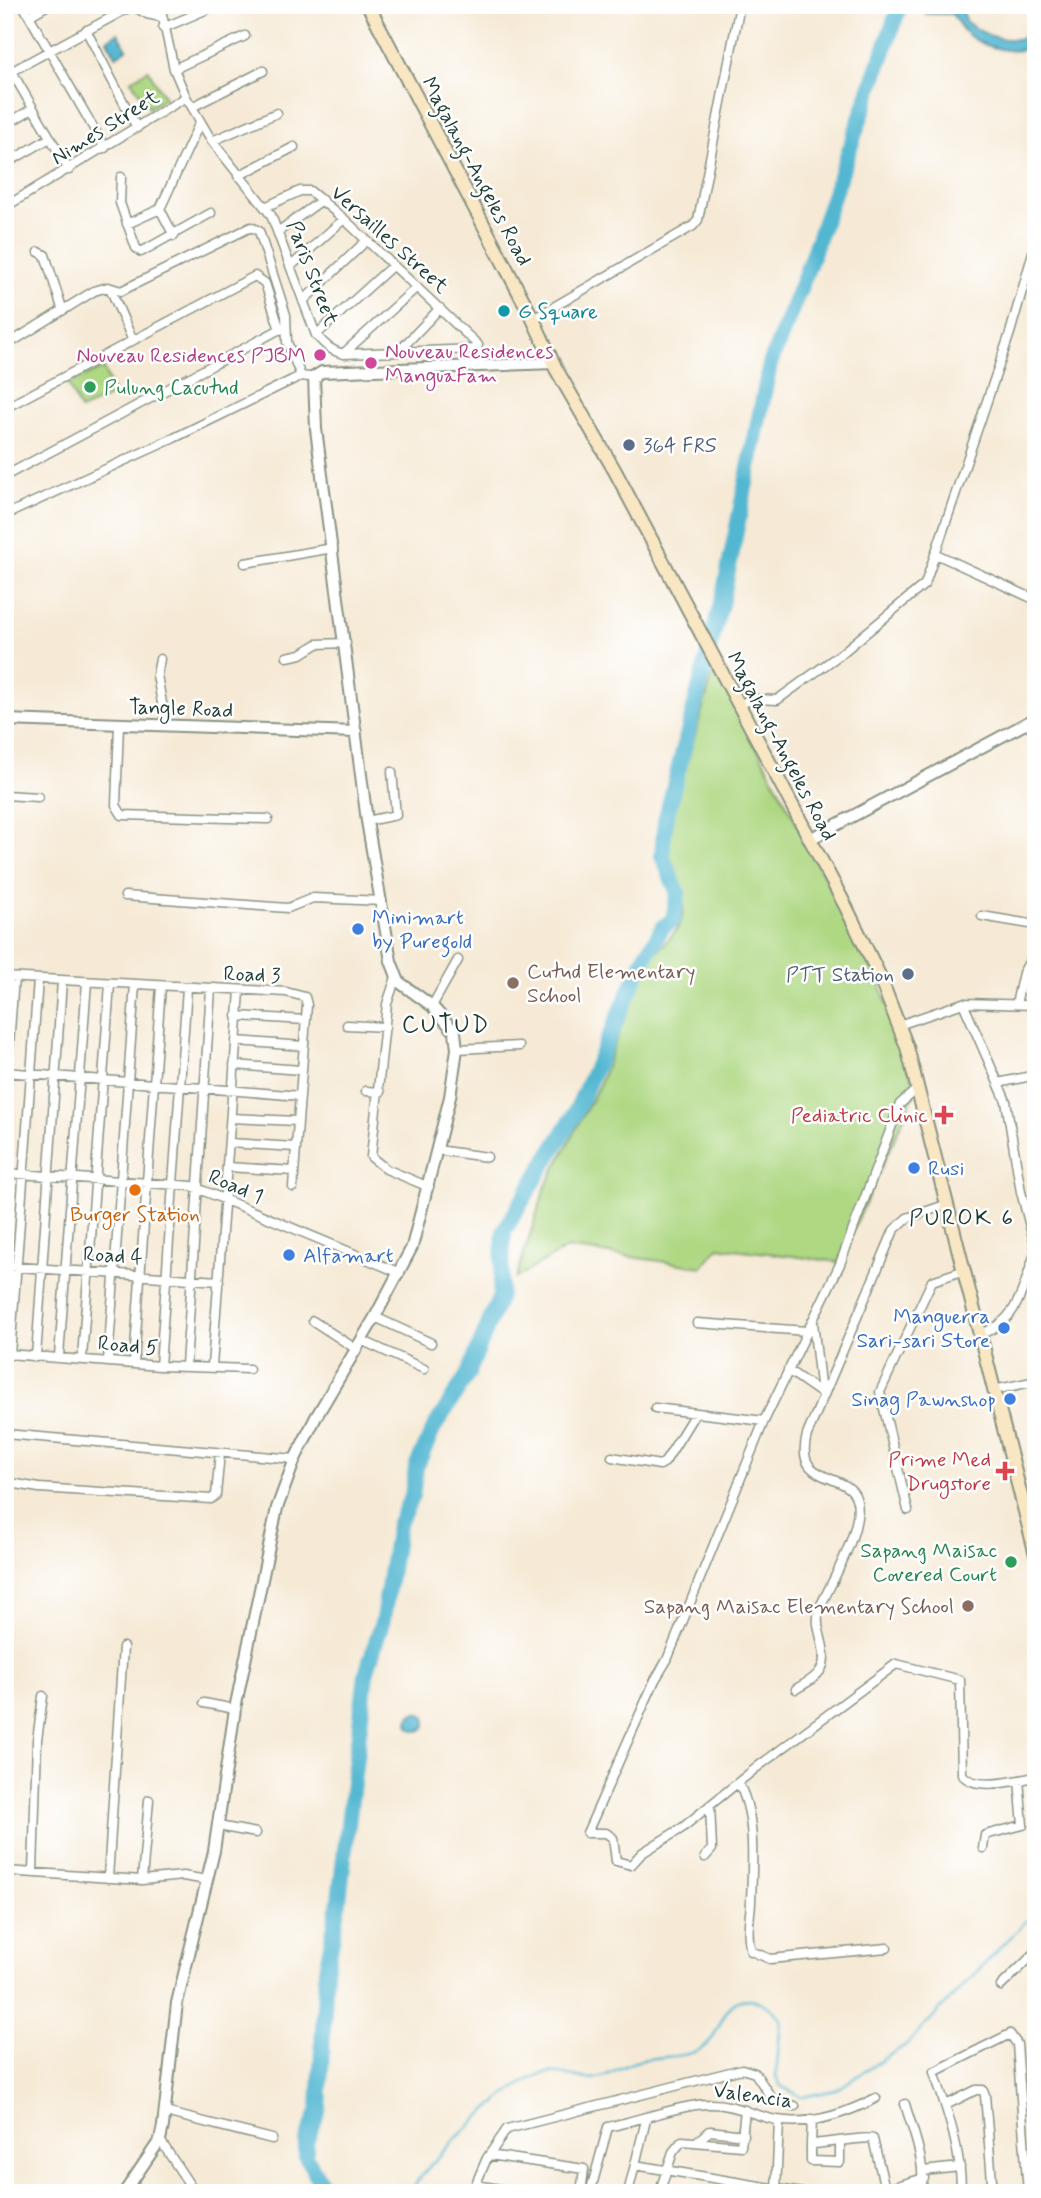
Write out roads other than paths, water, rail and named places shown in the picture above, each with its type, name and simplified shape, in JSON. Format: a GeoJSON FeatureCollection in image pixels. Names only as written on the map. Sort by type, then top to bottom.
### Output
{"type":"FeatureCollection","features":[{"type":"Feature","properties":{"kind":"main road","name":"Magalang-Angeles Road"},"geometry":{"type":"LineString","coordinates":[[368,5],[555,366],[615,471],[851,916],[899,1025],[948,1204],[1036,1555]]}},
{"type":"Feature","properties":{"kind":"street"},"geometry":{"type":"LineString","coordinates":[[23,5],[105,148]]}},
{"type":"Feature","properties":{"kind":"street"},"geometry":{"type":"LineString","coordinates":[[29,16],[48,5]]}},
{"type":"Feature","properties":{"kind":"street"},"geometry":{"type":"LineString","coordinates":[[8,73],[133,5],[147,14],[162,17]]}},
{"type":"Feature","properties":{"kind":"street","name":"Paris Street"},"geometry":{"type":"LineString","coordinates":[[160,5],[174,68],[187,97],[212,141],[265,207],[279,231],[316,335],[332,351],[344,354],[401,349],[477,349]]}},
{"type":"Feature","properties":{"kind":"street"},"geometry":{"type":"LineString","coordinates":[[163,28],[217,5]]}},
{"type":"Feature","properties":{"kind":"street"},"geometry":{"type":"LineString","coordinates":[[533,319],[693,226],[698,220],[740,5]]}},
{"type":"Feature","properties":{"kind":"street"},"geometry":{"type":"LineString","coordinates":[[86,30],[137,128]]}},
{"type":"Feature","properties":{"kind":"street"},"geometry":{"type":"LineString","coordinates":[[174,68],[245,36]]}},
{"type":"Feature","properties":{"kind":"street"},"geometry":{"type":"LineString","coordinates":[[5,60],[8,73],[69,170]]}},
{"type":"Feature","properties":{"kind":"street"},"geometry":{"type":"LineString","coordinates":[[192,107],[263,71]]}},
{"type":"Feature","properties":{"kind":"street","name":"Nimes Street"},"geometry":{"type":"LineString","coordinates":[[5,207],[187,97]]}},
{"type":"Feature","properties":{"kind":"street"},"geometry":{"type":"LineString","coordinates":[[5,125],[32,109]]}},
{"type":"Feature","properties":{"kind":"street"},"geometry":{"type":"LineString","coordinates":[[212,141],[277,113]]}},
{"type":"Feature","properties":{"kind":"street"},"geometry":{"type":"LineString","coordinates":[[127,224],[160,209],[200,122]]}},
{"type":"Feature","properties":{"kind":"street"},"geometry":{"type":"LineString","coordinates":[[5,164],[50,138]]}},
{"type":"Feature","properties":{"kind":"street"},"geometry":{"type":"LineString","coordinates":[[239,176],[294,147]]}},
{"type":"Feature","properties":{"kind":"street"},"geometry":{"type":"LineString","coordinates":[[121,177],[120,203],[136,248],[142,252],[211,213]]}},
{"type":"Feature","properties":{"kind":"street","name":"Versailles Street"},"geometry":{"type":"LineString","coordinates":[[265,207],[306,190],[321,200],[417,286],[478,345],[477,349]]}},
{"type":"Feature","properties":{"kind":"street"},"geometry":{"type":"LineString","coordinates":[[279,231],[321,200]]}},
{"type":"Feature","properties":{"kind":"street"},"geometry":{"type":"LineString","coordinates":[[160,209],[174,236]]}},
{"type":"Feature","properties":{"kind":"street"},"geometry":{"type":"LineString","coordinates":[[292,266],[344,219]]}},
{"type":"Feature","properties":{"kind":"street"},"geometry":{"type":"LineString","coordinates":[[5,346],[94,290],[110,288],[121,291],[251,227],[259,231],[286,315],[282,328],[5,476]]}},
{"type":"Feature","properties":{"kind":"street"},"geometry":{"type":"LineString","coordinates":[[303,301],[366,241]]}},
{"type":"Feature","properties":{"kind":"street"},"geometry":{"type":"LineString","coordinates":[[739,704],[755,699],[777,700],[842,653],[923,586],[1010,333],[1036,242]]}},
{"type":"Feature","properties":{"kind":"street"},"geometry":{"type":"LineString","coordinates":[[39,252],[45,255],[62,308]]}},
{"type":"Feature","properties":{"kind":"street"},"geometry":{"type":"LineString","coordinates":[[316,335],[392,266]]}},
{"type":"Feature","properties":{"kind":"street"},"geometry":{"type":"LineString","coordinates":[[5,408],[255,276],[265,283],[301,376]]}},
{"type":"Feature","properties":{"kind":"street"},"geometry":{"type":"LineString","coordinates":[[344,354],[417,286]]}},
{"type":"Feature","properties":{"kind":"street"},"geometry":{"type":"LineString","coordinates":[[110,288],[132,339]]}},
{"type":"Feature","properties":{"kind":"street"},"geometry":{"type":"LineString","coordinates":[[401,349],[440,308]]}},
{"type":"Feature","properties":{"kind":"street"},"geometry":{"type":"LineString","coordinates":[[5,515],[301,376],[317,378],[555,366]]}},
{"type":"Feature","properties":{"kind":"street"},"geometry":{"type":"LineString","coordinates":[[124,2193],[160,2140],[177,2003],[218,1826],[235,1709],[271,1530],[295,1459],[400,1273],[417,1233],[457,1049],[455,1032],[432,1006],[403,986],[396,977],[367,821],[346,643],[316,429],[314,390],[317,378]]}},
{"type":"Feature","properties":{"kind":"street"},"geometry":{"type":"LineString","coordinates":[[245,564],[332,548]]}},
{"type":"Feature","properties":{"kind":"street"},"geometry":{"type":"LineString","coordinates":[[936,554],[1036,600]]}},
{"type":"Feature","properties":{"kind":"street"},"geometry":{"type":"LineString","coordinates":[[287,657],[301,654],[317,644],[346,643]]}},
{"type":"Feature","properties":{"kind":"street"},"geometry":{"type":"LineString","coordinates":[[160,659],[157,675],[166,726]]}},
{"type":"Feature","properties":{"kind":"street"},"geometry":{"type":"LineString","coordinates":[[810,839],[1036,718]]}},
{"type":"Feature","properties":{"kind":"street","name":"Tangle Road"},"geometry":{"type":"LineString","coordinates":[[5,720],[356,732]]}},
{"type":"Feature","properties":{"kind":"street"},"geometry":{"type":"LineString","coordinates":[[119,724],[116,805],[122,815],[268,819]]}},
{"type":"Feature","properties":{"kind":"street"},"geometry":{"type":"LineString","coordinates":[[367,821],[393,817],[397,813],[391,772]]}},
{"type":"Feature","properties":{"kind":"street"},"geometry":{"type":"LineString","coordinates":[[5,795],[38,797]]}},
{"type":"Feature","properties":{"kind":"street"},"geometry":{"type":"LineString","coordinates":[[125,896],[288,908],[313,898],[382,901]]}},
{"type":"Feature","properties":{"kind":"street"},"geometry":{"type":"LineString","coordinates":[[982,916],[1036,925]]}},
{"type":"Feature","properties":{"kind":"street"},"geometry":{"type":"LineString","coordinates":[[1016,1004],[1023,973],[1036,950]]}},
{"type":"Feature","properties":{"kind":"street"},"geometry":{"type":"LineString","coordinates":[[432,1006],[458,960]]}},
{"type":"Feature","properties":{"kind":"street"},"geometry":{"type":"LineString","coordinates":[[5,1097],[10,977]]}},
{"type":"Feature","properties":{"kind":"street","name":"Road 3"},"geometry":{"type":"LineString","coordinates":[[10,977],[38,981],[135,984],[302,995],[307,1001],[306,1020]]}},
{"type":"Feature","properties":{"kind":"street"},"geometry":{"type":"LineString","coordinates":[[396,977],[387,1004],[380,1092],[371,1157],[386,1169],[429,1187]]}},
{"type":"Feature","properties":{"kind":"street"},"geometry":{"type":"LineString","coordinates":[[8,1354],[19,1266],[38,981]]}},
{"type":"Feature","properties":{"kind":"street"},"geometry":{"type":"LineString","coordinates":[[36,1357],[62,981]]}},
{"type":"Feature","properties":{"kind":"street"},"geometry":{"type":"LineString","coordinates":[[59,1356],[88,982]]}},
{"type":"Feature","properties":{"kind":"street"},"geometry":{"type":"LineString","coordinates":[[82,1358],[110,984]]}},
{"type":"Feature","properties":{"kind":"street"},"geometry":{"type":"LineString","coordinates":[[108,1361],[135,984]]}},
{"type":"Feature","properties":{"kind":"street"},"geometry":{"type":"LineString","coordinates":[[134,1363],[161,986]]}},
{"type":"Feature","properties":{"kind":"street"},"geometry":{"type":"LineString","coordinates":[[160,1366],[187,988]]}},
{"type":"Feature","properties":{"kind":"street"},"geometry":{"type":"LineString","coordinates":[[186,1365],[211,989]]}},
{"type":"Feature","properties":{"kind":"street"},"geometry":{"type":"LineString","coordinates":[[212,1366],[240,991]]}},
{"type":"Feature","properties":{"kind":"street"},"geometry":{"type":"LineString","coordinates":[[963,1003],[1007,1105],[1021,1192],[1036,1250],[1014,1312],[991,1331],[980,1334]]}},
{"type":"Feature","properties":{"kind":"street"},"geometry":{"type":"LineString","coordinates":[[899,1025],[963,1003],[1036,1005]]}},
{"type":"Feature","properties":{"kind":"street"},"geometry":{"type":"LineString","coordinates":[[237,1016],[306,1020],[293,1187]]}},
{"type":"Feature","properties":{"kind":"street"},"geometry":{"type":"LineString","coordinates":[[347,1025],[385,1027]]}},
{"type":"Feature","properties":{"kind":"street"},"geometry":{"type":"LineString","coordinates":[[236,1041],[303,1046]]}},
{"type":"Feature","properties":{"kind":"street"},"geometry":{"type":"LineString","coordinates":[[457,1049],[519,1046]]}},
{"type":"Feature","properties":{"kind":"street"},"geometry":{"type":"LineString","coordinates":[[234,1065],[301,1070]]}},
{"type":"Feature","properties":{"kind":"street"},"geometry":{"type":"LineString","coordinates":[[6,1072],[300,1096]]}},
{"type":"Feature","properties":{"kind":"street"},"geometry":{"type":"LineString","coordinates":[[998,1083],[1036,1075]]}},
{"type":"Feature","properties":{"kind":"street"},"geometry":{"type":"LineString","coordinates":[[918,1089],[901,1104],[840,1264],[764,1421],[675,1641],[587,1833],[606,1833],[613,1838],[616,1861],[631,1865],[642,1853],[896,1664],[960,1680],[962,1774],[965,1779],[976,1783],[1036,1777]]}},
{"type":"Feature","properties":{"kind":"street"},"geometry":{"type":"LineString","coordinates":[[366,1091],[380,1092]]}},
{"type":"Feature","properties":{"kind":"street"},"geometry":{"type":"LineString","coordinates":[[231,1118],[297,1121]]}},
{"type":"Feature","properties":{"kind":"street"},"geometry":{"type":"LineString","coordinates":[[229,1143],[295,1147]]}},
{"type":"Feature","properties":{"kind":"street"},"geometry":{"type":"LineString","coordinates":[[437,1150],[487,1157]]}},
{"type":"Feature","properties":{"kind":"street"},"geometry":{"type":"LineString","coordinates":[[227,1167],[294,1171]]}},
{"type":"Feature","properties":{"kind":"street","name":"Road 1"},"geometry":{"type":"LineString","coordinates":[[5,1173],[97,1178],[198,1189],[400,1273]]}},
{"type":"Feature","properties":{"kind":"street"},"geometry":{"type":"LineString","coordinates":[[796,1689],[813,1679],[821,1669],[824,1657],[816,1619],[846,1556],[858,1505],[856,1495],[848,1486],[819,1476],[807,1461],[804,1447],[894,1230],[907,1218],[948,1204]]}},
{"type":"Feature","properties":{"kind":"street","name":"Road 4"},"geometry":{"type":"LineString","coordinates":[[5,1266],[219,1281]]}},
{"type":"Feature","properties":{"kind":"street"},"geometry":{"type":"LineString","coordinates":[[908,1510],[880,1392],[932,1281],[965,1270]]}},
{"type":"Feature","properties":{"kind":"street"},"geometry":{"type":"LineString","coordinates":[[375,1317],[432,1343]]}},
{"type":"Feature","properties":{"kind":"street"},"geometry":{"type":"LineString","coordinates":[[813,1320],[823,1396]]}},
{"type":"Feature","properties":{"kind":"street"},"geometry":{"type":"LineString","coordinates":[[313,1321],[358,1344],[424,1368]]}},
{"type":"Feature","properties":{"kind":"street"},"geometry":{"type":"LineString","coordinates":[[697,1323],[807,1331]]}},
{"type":"Feature","properties":{"kind":"street","name":"Road 5"},"geometry":{"type":"LineString","coordinates":[[8,1354],[160,1366],[249,1369]]}},
{"type":"Feature","properties":{"kind":"street"},"geometry":{"type":"LineString","coordinates":[[789,1370],[823,1396]]}},
{"type":"Feature","properties":{"kind":"street"},"geometry":{"type":"LineString","coordinates":[[994,1390],[1036,1381]]}},
{"type":"Feature","properties":{"kind":"street"},"geometry":{"type":"LineString","coordinates":[[655,1408],[694,1415],[764,1421]]}},
{"type":"Feature","properties":{"kind":"street"},"geometry":{"type":"LineString","coordinates":[[612,1457],[660,1465],[665,1462],[694,1415]]}},
{"type":"Feature","properties":{"kind":"street"},"geometry":{"type":"LineString","coordinates":[[5,1434],[295,1459]]}},
{"type":"Feature","properties":{"kind":"street"},"geometry":{"type":"LineString","coordinates":[[5,1482],[39,1488],[212,1499],[216,1494],[220,1453]]}},
{"type":"Feature","properties":{"kind":"street"},"geometry":{"type":"LineString","coordinates":[[108,1878],[123,1647]]}},
{"type":"Feature","properties":{"kind":"street"},"geometry":{"type":"LineString","coordinates":[[33,1873],[37,1740],[43,1696]]}},
{"type":"Feature","properties":{"kind":"street"},"geometry":{"type":"LineString","coordinates":[[204,1703],[235,1709]]}},
{"type":"Feature","properties":{"kind":"street"},"geometry":{"type":"LineString","coordinates":[[983,1848],[985,1835],[1023,1825],[1019,1780]]}},
{"type":"Feature","properties":{"kind":"street"},"geometry":{"type":"LineString","coordinates":[[738,1783],[748,1804],[751,1903],[747,1935],[751,1951],[770,1959],[887,1948]]}},
{"type":"Feature","properties":{"kind":"street"},"geometry":{"type":"LineString","coordinates":[[142,1880],[149,1800]]}},
{"type":"Feature","properties":{"kind":"street"},"geometry":{"type":"LineString","coordinates":[[705,1857],[712,1849],[710,1805]]}},
{"type":"Feature","properties":{"kind":"street"},"geometry":{"type":"LineString","coordinates":[[218,1826],[256,1833]]}},
{"type":"Feature","properties":{"kind":"street"},"geometry":{"type":"LineString","coordinates":[[5,1871],[142,1880],[183,1876],[207,1880]]}},
{"type":"Feature","properties":{"kind":"street"},"geometry":{"type":"LineString","coordinates":[[1001,1986],[1036,1952]]}},
{"type":"Feature","properties":{"kind":"street"},"geometry":{"type":"LineString","coordinates":[[961,2193],[960,2167],[946,2105],[933,2072],[1010,2034],[1017,2043],[1028,2193]]}},
{"type":"Feature","properties":{"kind":"street"},"geometry":{"type":"LineString","coordinates":[[524,2193],[474,2189],[489,2155],[507,2129],[742,2069],[755,2073],[774,2100],[795,2106]]}},
{"type":"Feature","properties":{"kind":"street"},"geometry":{"type":"LineString","coordinates":[[946,2105],[976,2090],[982,2090],[985,2095],[993,2193]]}},
{"type":"Feature","properties":{"kind":"street","name":"Valencia"},"geometry":{"type":"LineString","coordinates":[[590,2193],[606,2128],[709,2104],[745,2110],[779,2121],[812,2119],[846,2114],[876,2098]]}},
{"type":"Feature","properties":{"kind":"street"},"geometry":{"type":"LineString","coordinates":[[905,2104],[923,2174],[921,2193]]}},
{"type":"Feature","properties":{"kind":"street"},"geometry":{"type":"LineString","coordinates":[[659,2193],[677,2144],[697,2141],[710,2131],[744,2135],[745,2110]]}},
{"type":"Feature","properties":{"kind":"street"},"geometry":{"type":"LineString","coordinates":[[164,2112],[272,2138]]}},
{"type":"Feature","properties":{"kind":"street"},"geometry":{"type":"LineString","coordinates":[[812,2119],[811,2161],[840,2162],[840,2143]]}},
{"type":"Feature","properties":{"kind":"street"},"geometry":{"type":"LineString","coordinates":[[628,2193],[646,2120]]}},
{"type":"Feature","properties":{"kind":"street"},"geometry":{"type":"LineString","coordinates":[[776,2191],[779,2121]]}},
{"type":"Feature","properties":{"kind":"street"},"geometry":{"type":"LineString","coordinates":[[811,2144],[840,2143],[867,2137],[873,2139],[886,2191],[923,2174],[960,2167]]}},
{"type":"Feature","properties":{"kind":"street"},"geometry":{"type":"LineString","coordinates":[[160,2140],[195,2193]]}},
{"type":"Feature","properties":{"kind":"street"},"geometry":{"type":"LineString","coordinates":[[489,2155],[584,2169],[581,2193]]}},
{"type":"Feature","properties":{"kind":"street"},"geometry":{"type":"LineString","coordinates":[[635,2165],[668,2168],[776,2191],[802,2193]]}},
{"type":"Feature","properties":{"kind":"street"},"geometry":{"type":"LineString","coordinates":[[742,2193],[743,2183]]}},
{"type":"Feature","properties":{"kind":"water"},"geometry":{"type":"Polygon","coordinates":[[[920,5],[963,5],[965,21],[981,32],[1008,39],[1036,34],[1036,46],[1009,50],[981,43],[962,29],[952,14],[926,14],[920,5]]]}},
{"type":"Feature","properties":{"kind":"water"},"geometry":{"type":"Polygon","coordinates":[[[118,33],[127,49],[116,56],[107,40],[118,33]]]}},
{"type":"Feature","properties":{"kind":"water"},"geometry":{"type":"Polygon","coordinates":[[[417,1713],[423,1716],[426,1722],[423,1728],[417,1731],[411,1728],[408,1722],[411,1716],[417,1713]]]}},
{"type":"Feature","properties":{"kind":"waterway"},"geometry":{"type":"LineString","coordinates":[[327,2193],[306,2157],[306,2142],[319,2109],[326,1970],[338,1908],[366,1674],[383,1619],[398,1525],[412,1496],[416,1467],[435,1426],[468,1374],[500,1296],[504,1231],[574,1115],[645,957],[663,927],[673,920],[678,893],[662,856],[665,821],[723,596],[770,364],[805,276],[900,5]]}},
{"type":"Feature","properties":{"kind":"waterway"},"geometry":{"type":"LineString","coordinates":[[409,2193],[432,2163],[466,2129],[503,2098],[534,2077],[555,2073],[590,2079],[607,2075],[635,2062],[697,2051],[711,2039],[731,2006],[746,1999],[761,2003],[781,2019],[776,2076],[781,2086],[802,2097],[836,2090],[907,2044],[1036,1911]]}},
{"type":"Feature","properties":{"kind":"place","name":"G Square"},"geometry":{"type":"Point","coordinates":[504,311]}},
{"type":"Feature","properties":{"kind":"place","name":"Nouveau Residences PJBM"},"geometry":{"type":"Point","coordinates":[320,355]}},
{"type":"Feature","properties":{"kind":"place","name":"Nouveau Residences ManguaFam"},"geometry":{"type":"Point","coordinates":[371,363]}},
{"type":"Feature","properties":{"kind":"place","name":"Pulung Cacutud"},"geometry":{"type":"Point","coordinates":[90,387]}},
{"type":"Feature","properties":{"kind":"place","name":"364 FRS"},"geometry":{"type":"Point","coordinates":[629,445]}},
{"type":"Feature","properties":{"kind":"place","name":"Minimart by Puregold"},"geometry":{"type":"Point","coordinates":[358,929]}},
{"type":"Feature","properties":{"kind":"place","name":"PTT Station"},"geometry":{"type":"Point","coordinates":[908,974]}},
{"type":"Feature","properties":{"kind":"place","name":"Cutud Elementary School"},"geometry":{"type":"Point","coordinates":[513,983]}},
{"type":"Feature","properties":{"kind":"place","name":"Pediatric Clinic"},"geometry":{"type":"Point","coordinates":[944,1115]}},
{"type":"Feature","properties":{"kind":"place","name":"Rusi"},"geometry":{"type":"Point","coordinates":[914,1168]}},
{"type":"Feature","properties":{"kind":"place","name":"Burger Station"},"geometry":{"type":"Point","coordinates":[135,1190]}},
{"type":"Feature","properties":{"kind":"place","name":"Alfamart"},"geometry":{"type":"Point","coordinates":[289,1255]}},
{"type":"Feature","properties":{"kind":"place","name":"Manguerra Sari-sari Store"},"geometry":{"type":"Point","coordinates":[1004,1328]}},
{"type":"Feature","properties":{"kind":"place","name":"Sinag Pawnshop"},"geometry":{"type":"Point","coordinates":[1010,1399]}},
{"type":"Feature","properties":{"kind":"place","name":"Prime Med Drugstore"},"geometry":{"type":"Point","coordinates":[1005,1471]}},
{"type":"Feature","properties":{"kind":"place","name":"Sapang Maisac Covered Court"},"geometry":{"type":"Point","coordinates":[1011,1562]}},
{"type":"Feature","properties":{"kind":"place","name":"Sapang Maisac Elementary School"},"geometry":{"type":"Point","coordinates":[968,1606]}},
{"type":"Feature","properties":{"kind":"district","name":"CUTUD"},"geometry":{"type":"Point","coordinates":[446,1024]}},
{"type":"Feature","properties":{"kind":"district","name":"PUROK 6"},"geometry":{"type":"Point","coordinates":[962,1217]}}]}
